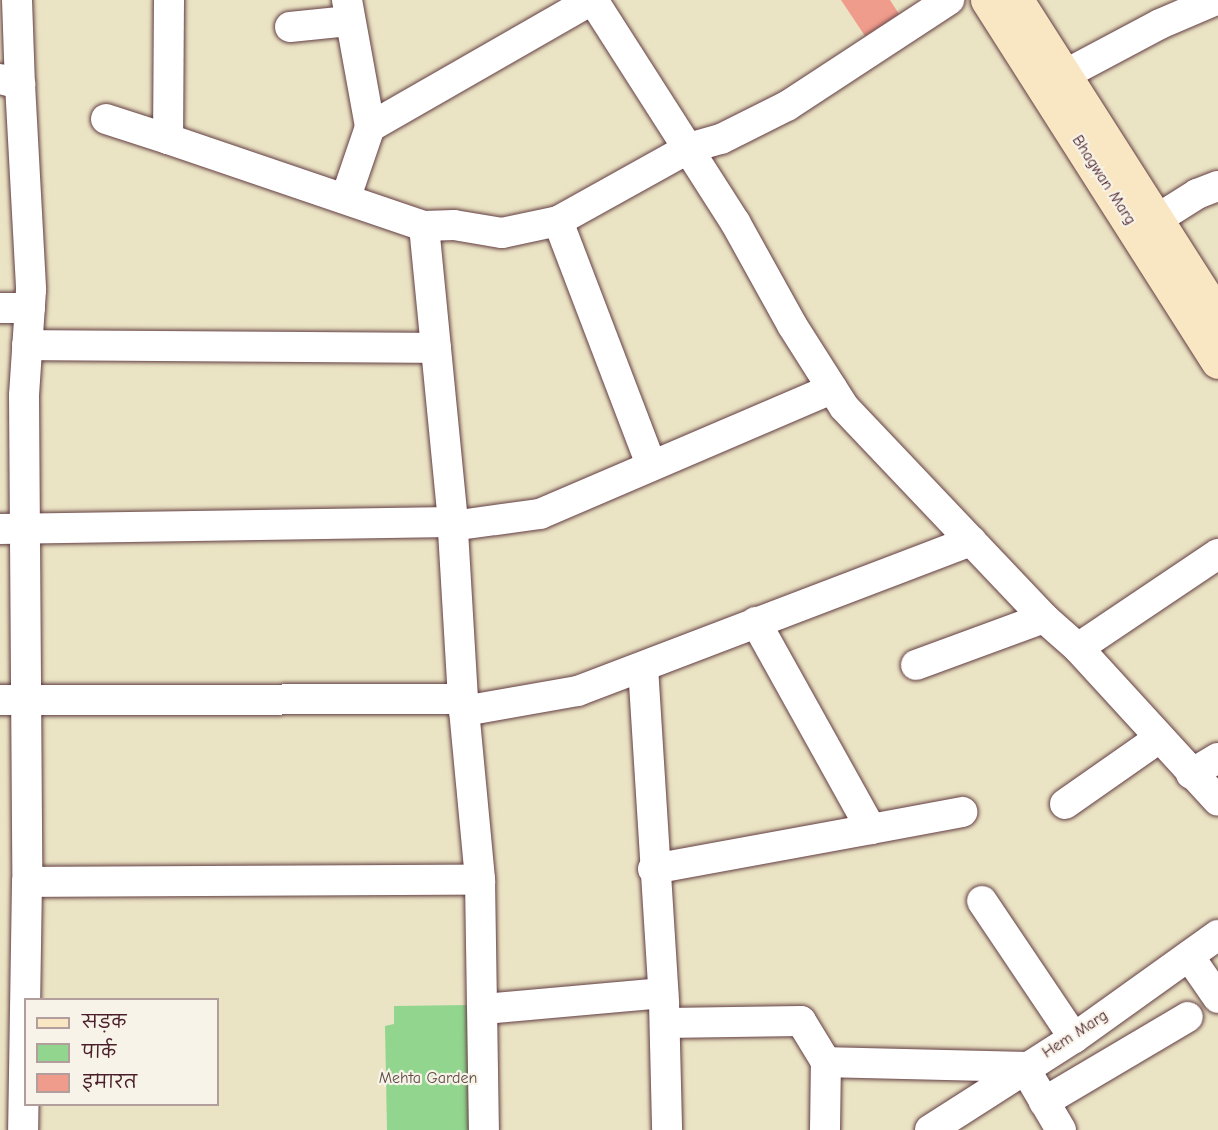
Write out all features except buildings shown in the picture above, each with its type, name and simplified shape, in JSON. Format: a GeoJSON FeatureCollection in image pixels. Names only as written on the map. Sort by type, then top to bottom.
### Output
{"type":"FeatureCollection","features":[{"type":"Feature","properties":{"kind":"street"},"geometry":{"type":"LineString","coordinates":[[17,0],[10,82],[30,308],[12,529],[13,850],[27,882],[25,998]]}},
{"type":"Feature","properties":{"kind":"street"},"geometry":{"type":"LineString","coordinates":[[168,139],[169,0]]}},
{"type":"Feature","properties":{"kind":"street"},"geometry":{"type":"LineString","coordinates":[[370,127],[593,0],[689,148],[844,407],[1044,618],[1078,648],[1158,739],[1218,801]]}},
{"type":"Feature","properties":{"kind":"street","name":"Bhagwan Marg"},"geometry":{"type":"LineString","coordinates":[[987,0],[1218,362]]}},
{"type":"Feature","properties":{"kind":"street","name":"Bhagwan Marg"},"geometry":{"type":"LineString","coordinates":[[1017,0],[1160,218],[1218,316]]}},
{"type":"Feature","properties":{"kind":"street"},"geometry":{"type":"LineString","coordinates":[[1066,74],[1182,7],[1216,0]]}},
{"type":"Feature","properties":{"kind":"street"},"geometry":{"type":"LineString","coordinates":[[106,119],[346,197],[424,226],[454,225],[502,233],[558,221],[689,148],[721,139],[787,106],[932,5]]}},
{"type":"Feature","properties":{"kind":"street"},"geometry":{"type":"LineString","coordinates":[[290,27],[348,10],[370,127],[346,197]]}},
{"type":"Feature","properties":{"kind":"street"},"geometry":{"type":"LineString","coordinates":[[1160,218],[1197,194],[1218,186]]}},
{"type":"Feature","properties":{"kind":"street"},"geometry":{"type":"LineString","coordinates":[[558,221],[651,465]]}},
{"type":"Feature","properties":{"kind":"street"},"geometry":{"type":"LineString","coordinates":[[424,226],[452,524],[463,705],[480,880],[484,1009],[484,1130]]}},
{"type":"Feature","properties":{"kind":"street"},"geometry":{"type":"LineString","coordinates":[[0,308],[30,308]]}},
{"type":"Feature","properties":{"kind":"street"},"geometry":{"type":"LineString","coordinates":[[27,345],[436,348]]}},
{"type":"Feature","properties":{"kind":"street"},"geometry":{"type":"LineString","coordinates":[[12,529],[452,524],[540,514],[832,389]]}},
{"type":"Feature","properties":{"kind":"street"},"geometry":{"type":"LineString","coordinates":[[13,700],[463,705],[578,691],[971,541]]}},
{"type":"Feature","properties":{"kind":"street"},"geometry":{"type":"LineString","coordinates":[[1078,648],[1218,554]]}},
{"type":"Feature","properties":{"kind":"street"},"geometry":{"type":"LineString","coordinates":[[916,665],[1044,618]]}},
{"type":"Feature","properties":{"kind":"street"},"geometry":{"type":"LineString","coordinates":[[756,622],[871,829]]}},
{"type":"Feature","properties":{"kind":"street"},"geometry":{"type":"LineString","coordinates":[[643,667],[653,869],[665,1023],[666,1130]]}},
{"type":"Feature","properties":{"kind":"street"},"geometry":{"type":"LineString","coordinates":[[1065,804],[1158,739]]}},
{"type":"Feature","properties":{"kind":"street"},"geometry":{"type":"LineString","coordinates":[[1191,774],[1218,758]]}},
{"type":"Feature","properties":{"kind":"street"},"geometry":{"type":"LineString","coordinates":[[653,869],[962,812]]}},
{"type":"Feature","properties":{"kind":"street"},"geometry":{"type":"LineString","coordinates":[[27,882],[480,880]]}},
{"type":"Feature","properties":{"kind":"street"},"geometry":{"type":"LineString","coordinates":[[982,901],[1074,1038]]}},
{"type":"Feature","properties":{"kind":"street","name":"Hem Marg"},"geometry":{"type":"LineString","coordinates":[[939,1127],[1023,1067],[1074,1038],[1218,935]]}},
{"type":"Feature","properties":{"kind":"street"},"geometry":{"type":"LineString","coordinates":[[1189,956],[1218,998]]}},
{"type":"Feature","properties":{"kind":"street"},"geometry":{"type":"LineString","coordinates":[[484,1009],[663,993]]}},
{"type":"Feature","properties":{"kind":"street"},"geometry":{"type":"LineString","coordinates":[[1044,1102],[1188,1017]]}},
{"type":"Feature","properties":{"kind":"street"},"geometry":{"type":"LineString","coordinates":[[665,1023],[801,1021],[826,1062],[825,1130]]}},
{"type":"Feature","properties":{"kind":"street"},"geometry":{"type":"LineString","coordinates":[[826,1062],[1023,1067],[1061,1130]]}},
{"type":"Feature","properties":{"kind":"street"},"geometry":{"type":"LineString","coordinates":[[23,1130],[24,1068]]}},
{"type":"Feature","properties":{"kind":"green space","name":"Mehta Garden"},"geometry":{"type":"Polygon","coordinates":[[[469,1005],[470,1130],[387,1130],[385,1026],[394,1024],[394,1006],[469,1005]]]}}]}
